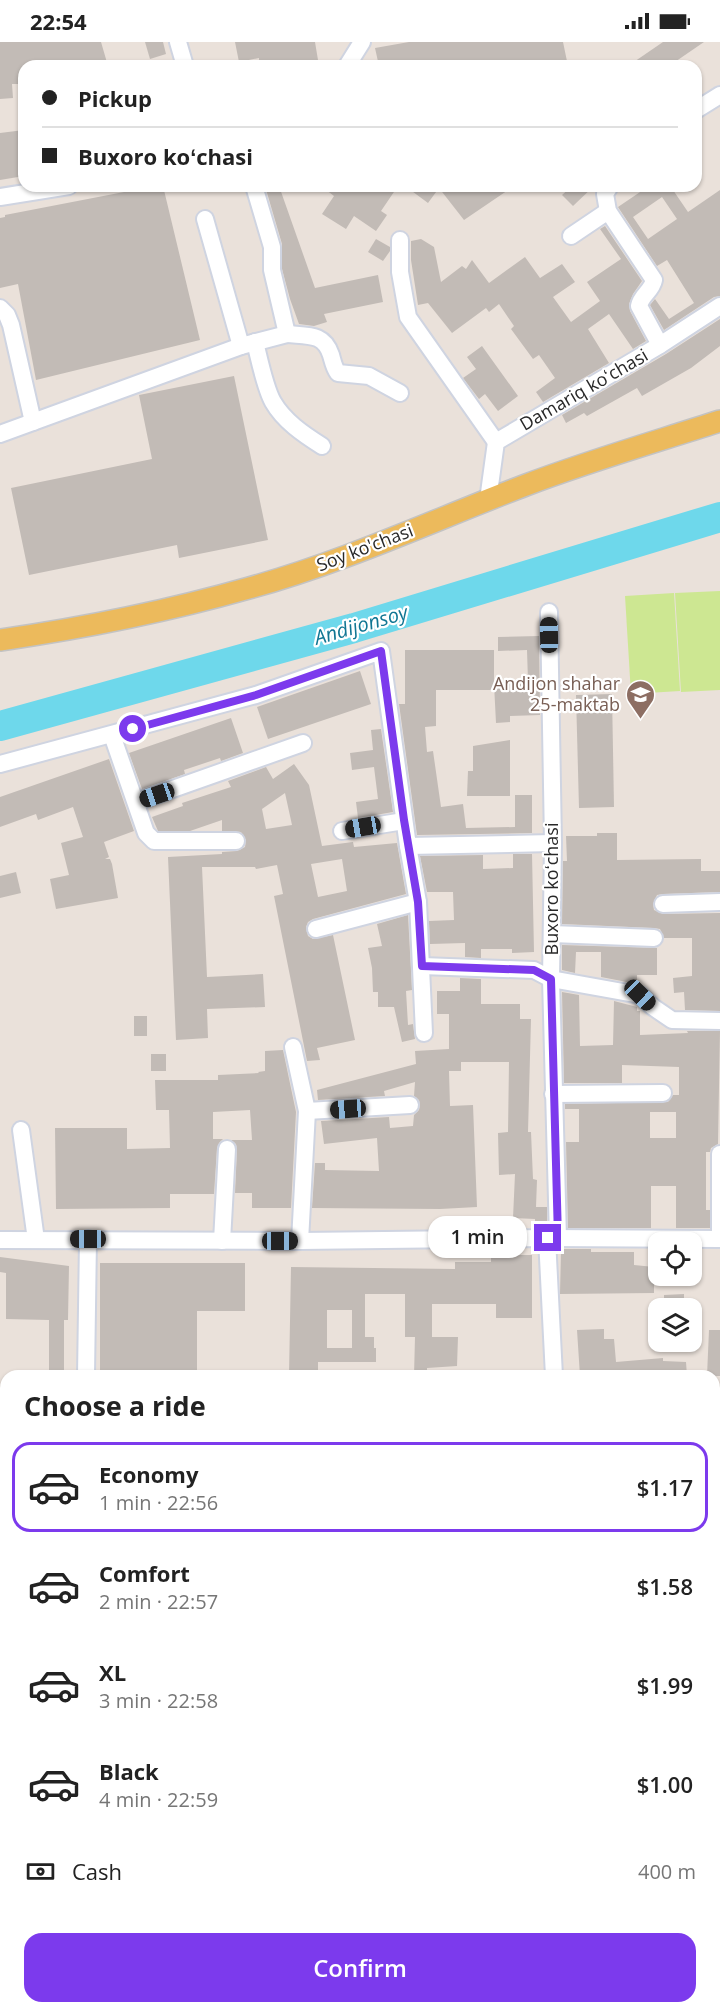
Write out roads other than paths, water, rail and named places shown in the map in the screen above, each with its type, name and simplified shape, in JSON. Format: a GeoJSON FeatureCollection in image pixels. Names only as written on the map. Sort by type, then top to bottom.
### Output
{"type":"FeatureCollection","features":[{"type":"Feature","properties":{"kind":"main road","name":"Soy ko'chasi"},"geometry":{"type":"LineString","coordinates":[[0,640],[102,622],[249,588],[344,558],[527,484],[720,421]]}},
{"type":"Feature","properties":{"kind":"street"},"geometry":{"type":"LineString","coordinates":[[178,42],[183,60]]}},
{"type":"Feature","properties":{"kind":"street"},"geometry":{"type":"LineString","coordinates":[[351,60],[362,42]]}},
{"type":"Feature","properties":{"kind":"street"},"geometry":{"type":"LineString","coordinates":[[702,106],[720,95]]}},
{"type":"Feature","properties":{"kind":"street"},"geometry":{"type":"LineString","coordinates":[[0,197],[31,192]]}},
{"type":"Feature","properties":{"kind":"street"},"geometry":{"type":"LineString","coordinates":[[257,192],[272,247],[272,270],[287,334]]}},
{"type":"Feature","properties":{"kind":"street"},"geometry":{"type":"LineString","coordinates":[[606,192],[608,211],[654,280],[653,286],[640,299],[639,306],[660,345]]}},
{"type":"Feature","properties":{"kind":"street"},"geometry":{"type":"LineString","coordinates":[[571,236],[608,211]]}},
{"type":"Feature","properties":{"kind":"street"},"geometry":{"type":"LineString","coordinates":[[206,219],[248,344],[271,400],[285,418],[322,446]]}},
{"type":"Feature","properties":{"kind":"street"},"geometry":{"type":"LineString","coordinates":[[400,240],[400,272],[408,317],[496,442],[488,500]]}},
{"type":"Feature","properties":{"kind":"street","name":"Damariq koʻchasi"},"geometry":{"type":"LineString","coordinates":[[496,442],[660,345],[720,306]]}},
{"type":"Feature","properties":{"kind":"street"},"geometry":{"type":"LineString","coordinates":[[0,308],[7,315],[11,325],[33,422]]}},
{"type":"Feature","properties":{"kind":"street"},"geometry":{"type":"LineString","coordinates":[[0,434],[248,344],[287,334],[317,337],[324,340],[328,344],[338,373],[369,376],[400,393]]}},
{"type":"Feature","properties":{"kind":"street","name":"Buxoro koʻchasi"},"geometry":{"type":"LineString","coordinates":[[549,612],[553,843],[551,979],[554,1370]]}},
{"type":"Feature","properties":{"kind":"street"},"geometry":{"type":"LineString","coordinates":[[0,764],[256,695],[381,651],[404,820],[418,902],[424,1033]]}},
{"type":"Feature","properties":{"kind":"street"},"geometry":{"type":"LineString","coordinates":[[112,735],[146,833],[154,841],[236,841]]}},
{"type":"Feature","properties":{"kind":"street"},"geometry":{"type":"LineString","coordinates":[[136,802],[303,743]]}},
{"type":"Feature","properties":{"kind":"street"},"geometry":{"type":"LineString","coordinates":[[342,831],[404,820]]}},
{"type":"Feature","properties":{"kind":"street"},"geometry":{"type":"LineString","coordinates":[[408,846],[553,843]]}},
{"type":"Feature","properties":{"kind":"street"},"geometry":{"type":"LineString","coordinates":[[316,929],[418,902]]}},
{"type":"Feature","properties":{"kind":"street"},"geometry":{"type":"LineString","coordinates":[[663,904],[720,902]]}},
{"type":"Feature","properties":{"kind":"street"},"geometry":{"type":"LineString","coordinates":[[552,934],[654,938]]}},
{"type":"Feature","properties":{"kind":"street"},"geometry":{"type":"LineString","coordinates":[[422,966],[534,970],[551,979],[640,995],[672,1020],[720,1021]]}},
{"type":"Feature","properties":{"kind":"street"},"geometry":{"type":"LineString","coordinates":[[292,1047],[307,1112],[300,1241]]}},
{"type":"Feature","properties":{"kind":"street"},"geometry":{"type":"LineString","coordinates":[[553,1094],[663,1093]]}},
{"type":"Feature","properties":{"kind":"street"},"geometry":{"type":"LineString","coordinates":[[307,1112],[410,1105]]}},
{"type":"Feature","properties":{"kind":"street"},"geometry":{"type":"LineString","coordinates":[[21,1130],[36,1240]]}},
{"type":"Feature","properties":{"kind":"street"},"geometry":{"type":"LineString","coordinates":[[222,1241],[227,1149]]}},
{"type":"Feature","properties":{"kind":"street"},"geometry":{"type":"LineString","coordinates":[[0,1240],[720,1239],[720,1154]]}},
{"type":"Feature","properties":{"kind":"street"},"geometry":{"type":"LineString","coordinates":[[86,1370],[88,1239]]}},
{"type":"Feature","properties":{"kind":"waterway","name":"Andijonsoy"},"geometry":{"type":"LineString","coordinates":[[0,726],[354,628],[720,517]]}},
{"type":"Feature","properties":{"kind":"place","name":"Andijon shahar 25-maktab"},"geometry":{"type":"Point","coordinates":[641,720]}}]}
